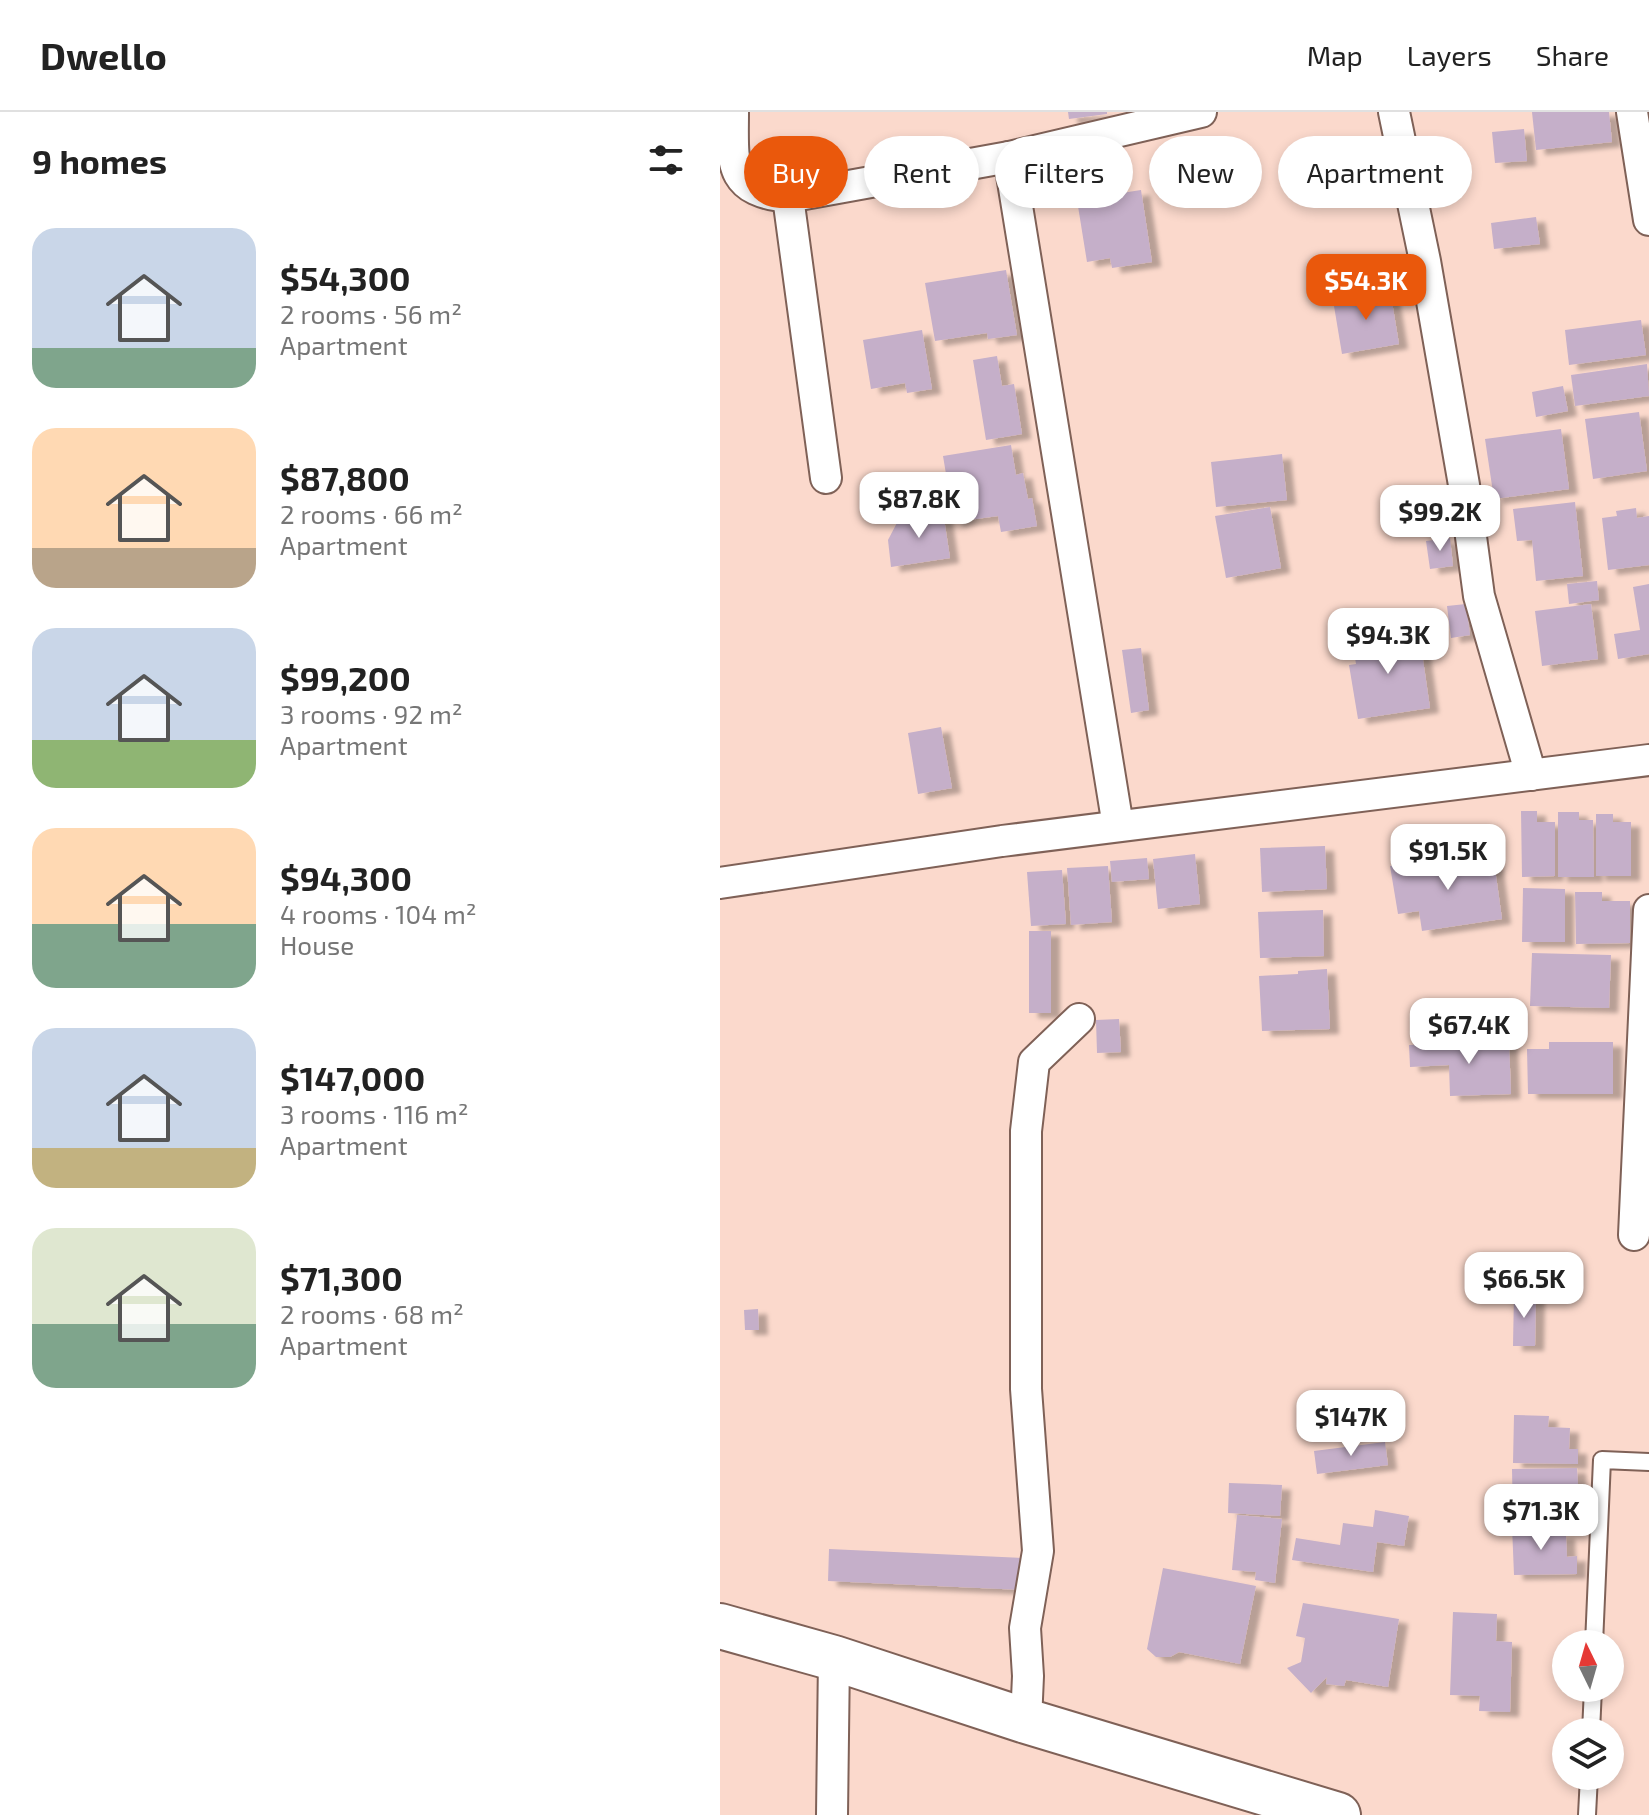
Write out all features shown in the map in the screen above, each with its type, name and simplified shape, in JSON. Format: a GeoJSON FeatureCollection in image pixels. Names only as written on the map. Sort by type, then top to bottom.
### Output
{"type":"FeatureCollection","features":[{"type":"Feature","properties":{"kind":"main road"},"geometry":{"type":"LineString","coordinates":[[720,1626],[834,1658],[1026,1721],[1338,1815]]}},
{"type":"Feature","properties":{"kind":"street"},"geometry":{"type":"LineString","coordinates":[[733,112],[733,164],[744,180]]}},
{"type":"Feature","properties":{"kind":"street"},"geometry":{"type":"LineString","coordinates":[[1089,136],[1169,115],[1201,112]]}},
{"type":"Feature","properties":{"kind":"street"},"geometry":{"type":"LineString","coordinates":[[1394,112],[1428,276],[1464,485],[1479,596],[1531,775]]}},
{"type":"Feature","properties":{"kind":"street"},"geometry":{"type":"LineString","coordinates":[[1632,112],[1649,220]]}},
{"type":"Feature","properties":{"kind":"street"},"geometry":{"type":"LineString","coordinates":[[848,186],[995,160]]}},
{"type":"Feature","properties":{"kind":"street"},"geometry":{"type":"LineString","coordinates":[[789,208],[826,478]]}},
{"type":"Feature","properties":{"kind":"street"},"geometry":{"type":"LineString","coordinates":[[1017,208],[1118,826]]}},
{"type":"Feature","properties":{"kind":"street"},"geometry":{"type":"LineString","coordinates":[[720,883],[1118,826],[1649,760]]}},
{"type":"Feature","properties":{"kind":"street"},"geometry":{"type":"LineString","coordinates":[[1634,1235],[1649,910]]}},
{"type":"Feature","properties":{"kind":"street"},"geometry":{"type":"LineString","coordinates":[[1026,1721],[1028,1676],[1025,1628],[1038,1551],[1026,1389],[1026,1131],[1034,1062],[1079,1019]]}},
{"type":"Feature","properties":{"kind":"street"},"geometry":{"type":"LineString","coordinates":[[832,1815],[834,1658]]}},
{"type":"Feature","properties":{"kind":"lane"},"geometry":{"type":"LineString","coordinates":[[1595,1630],[1602,1460],[1649,1462]]}},
{"type":"Feature","properties":{"kind":"lane"},"geometry":{"type":"LineString","coordinates":[[1587,1815],[1588,1790]]}},
{"type":"Feature","properties":{"kind":"building"},"geometry":{"type":"Polygon","coordinates":[[[1068,112],[1107,112],[1107,114],[1069,119],[1068,112]]]}},
{"type":"Feature","properties":{"kind":"building"},"geometry":{"type":"Polygon","coordinates":[[[1532,112],[1609,112],[1612,142],[1536,150],[1532,112]]]}},
{"type":"Feature","properties":{"kind":"building"},"geometry":{"type":"Polygon","coordinates":[[[1524,129],[1527,161],[1495,163],[1492,132],[1524,129]]]}},
{"type":"Feature","properties":{"kind":"building"},"geometry":{"type":"Polygon","coordinates":[[[1141,190],[1152,262],[1112,268],[1110,258],[1087,262],[1078,208],[1133,208],[1133,191],[1141,190]]]}},
{"type":"Feature","properties":{"kind":"building"},"geometry":{"type":"Polygon","coordinates":[[[1536,217],[1540,244],[1494,249],[1491,223],[1536,217]]]}},
{"type":"Feature","properties":{"kind":"building"},"geometry":{"type":"Polygon","coordinates":[[[1006,270],[1017,335],[988,339],[987,333],[935,341],[925,283],[1006,270]]]}},
{"type":"Feature","properties":{"kind":"building"},"geometry":{"type":"Polygon","coordinates":[[[1390,290],[1399,344],[1342,354],[1333,300],[1390,290]]]}},
{"type":"Feature","properties":{"kind":"building"},"geometry":{"type":"Polygon","coordinates":[[[1641,320],[1646,355],[1569,365],[1565,330],[1641,320]]]}},
{"type":"Feature","properties":{"kind":"building"},"geometry":{"type":"Polygon","coordinates":[[[922,330],[932,389],[907,393],[905,383],[871,389],[863,340],[922,330]]]}},
{"type":"Feature","properties":{"kind":"building"},"geometry":{"type":"Polygon","coordinates":[[[997,356],[1002,386],[1014,384],[1022,434],[986,440],[973,360],[997,356]]]}},
{"type":"Feature","properties":{"kind":"building"},"geometry":{"type":"Polygon","coordinates":[[[1647,364],[1649,396],[1575,406],[1571,375],[1647,364]]]}},
{"type":"Feature","properties":{"kind":"building"},"geometry":{"type":"Polygon","coordinates":[[[1563,386],[1568,411],[1536,417],[1532,392],[1563,386]]]}},
{"type":"Feature","properties":{"kind":"building"},"geometry":{"type":"Polygon","coordinates":[[[1639,412],[1647,471],[1593,479],[1585,419],[1639,412]]]}},
{"type":"Feature","properties":{"kind":"building"},"geometry":{"type":"Polygon","coordinates":[[[1561,429],[1569,489],[1494,499],[1485,439],[1561,429]]]}},
{"type":"Feature","properties":{"kind":"building"},"geometry":{"type":"Polygon","coordinates":[[[1011,445],[1016,475],[1023,473],[1037,526],[1001,532],[998,516],[954,522],[943,456],[1011,445]]]}},
{"type":"Feature","properties":{"kind":"building"},"geometry":{"type":"Polygon","coordinates":[[[1282,454],[1287,500],[1216,507],[1211,462],[1282,454]]]}},
{"type":"Feature","properties":{"kind":"building"},"geometry":{"type":"Polygon","coordinates":[[[1575,502],[1583,576],[1536,581],[1532,540],[1517,541],[1513,509],[1575,502]]]}},
{"type":"Feature","properties":{"kind":"building"},"geometry":{"type":"Polygon","coordinates":[[[1270,507],[1281,568],[1226,578],[1215,516],[1270,507]]]}},
{"type":"Feature","properties":{"kind":"building"},"geometry":{"type":"Polygon","coordinates":[[[1636,508],[1637,518],[1649,516],[1649,565],[1608,570],[1602,518],[1617,516],[1616,511],[1636,508]]]}},
{"type":"Feature","properties":{"kind":"building"},"geometry":{"type":"Polygon","coordinates":[[[943,512],[950,558],[891,567],[888,540],[900,517],[943,512]]]}},
{"type":"Feature","properties":{"kind":"building"},"geometry":{"type":"Polygon","coordinates":[[[1450,538],[1453,566],[1430,569],[1426,541],[1450,538]]]}},
{"type":"Feature","properties":{"kind":"building"},"geometry":{"type":"Polygon","coordinates":[[[1597,581],[1599,600],[1569,604],[1567,584],[1597,581]]]}},
{"type":"Feature","properties":{"kind":"building"},"geometry":{"type":"Polygon","coordinates":[[[1649,584],[1649,654],[1618,659],[1614,634],[1640,630],[1633,587],[1649,584]]]}},
{"type":"Feature","properties":{"kind":"building"},"geometry":{"type":"Polygon","coordinates":[[[1466,604],[1470,635],[1451,638],[1447,606],[1466,604]]]}},
{"type":"Feature","properties":{"kind":"building"},"geometry":{"type":"Polygon","coordinates":[[[1591,604],[1598,659],[1542,666],[1535,611],[1591,604]]]}},
{"type":"Feature","properties":{"kind":"building"},"geometry":{"type":"Polygon","coordinates":[[[1405,631],[1407,648],[1421,646],[1430,708],[1358,719],[1349,665],[1356,664],[1352,640],[1405,631]]]}},
{"type":"Feature","properties":{"kind":"building"},"geometry":{"type":"Polygon","coordinates":[[[1141,648],[1149,710],[1131,713],[1122,650],[1141,648]]]}},
{"type":"Feature","properties":{"kind":"building"},"geometry":{"type":"Polygon","coordinates":[[[941,727],[952,788],[918,794],[908,733],[941,727]]]}},
{"type":"Feature","properties":{"kind":"building"},"geometry":{"type":"Polygon","coordinates":[[[1521,811],[1537,811],[1537,822],[1555,822],[1555,876],[1522,877],[1521,811]]]}},
{"type":"Feature","properties":{"kind":"building"},"geometry":{"type":"Polygon","coordinates":[[[1558,812],[1579,812],[1579,820],[1593,820],[1594,877],[1558,877],[1558,812]]]}},
{"type":"Feature","properties":{"kind":"building"},"geometry":{"type":"Polygon","coordinates":[[[1596,814],[1613,814],[1613,822],[1631,822],[1631,876],[1596,876],[1596,814]]]}},
{"type":"Feature","properties":{"kind":"building"},"geometry":{"type":"Polygon","coordinates":[[[1325,846],[1327,889],[1262,892],[1260,848],[1325,846]]]}},
{"type":"Feature","properties":{"kind":"building"},"geometry":{"type":"Polygon","coordinates":[[[1195,854],[1200,904],[1158,909],[1153,859],[1195,854]]]}},
{"type":"Feature","properties":{"kind":"building"},"geometry":{"type":"Polygon","coordinates":[[[1493,854],[1502,919],[1422,931],[1419,911],[1398,914],[1390,866],[1429,860],[1430,864],[1493,854]]]}},
{"type":"Feature","properties":{"kind":"building"},"geometry":{"type":"Polygon","coordinates":[[[1147,858],[1149,879],[1112,882],[1110,861],[1147,858]]]}},
{"type":"Feature","properties":{"kind":"building"},"geometry":{"type":"Polygon","coordinates":[[[1108,866],[1112,922],[1071,925],[1067,868],[1108,866]]]}},
{"type":"Feature","properties":{"kind":"building"},"geometry":{"type":"Polygon","coordinates":[[[1062,870],[1066,924],[1031,926],[1027,872],[1062,870]]]}},
{"type":"Feature","properties":{"kind":"building"},"geometry":{"type":"Polygon","coordinates":[[[1523,888],[1565,889],[1565,942],[1522,942],[1523,888]]]}},
{"type":"Feature","properties":{"kind":"building"},"geometry":{"type":"Polygon","coordinates":[[[1575,892],[1602,892],[1602,901],[1630,901],[1630,943],[1576,944],[1575,892]]]}},
{"type":"Feature","properties":{"kind":"building"},"geometry":{"type":"Polygon","coordinates":[[[1323,910],[1324,956],[1260,958],[1258,912],[1323,910]]]}},
{"type":"Feature","properties":{"kind":"building"},"geometry":{"type":"Polygon","coordinates":[[[1029,931],[1051,931],[1051,1013],[1029,1013],[1029,931]]]}},
{"type":"Feature","properties":{"kind":"building"},"geometry":{"type":"Polygon","coordinates":[[[1532,953],[1611,955],[1609,1008],[1530,1006],[1532,953]]]}},
{"type":"Feature","properties":{"kind":"building"},"geometry":{"type":"Polygon","coordinates":[[[1327,969],[1330,1029],[1262,1031],[1259,976],[1327,969]]]}},
{"type":"Feature","properties":{"kind":"building"},"geometry":{"type":"Polygon","coordinates":[[[1119,1019],[1121,1052],[1097,1053],[1096,1020],[1119,1019]]]}},
{"type":"Feature","properties":{"kind":"building"},"geometry":{"type":"Polygon","coordinates":[[[1509,1041],[1511,1094],[1450,1096],[1449,1065],[1410,1067],[1409,1045],[1509,1041]]]}},
{"type":"Feature","properties":{"kind":"building"},"geometry":{"type":"Polygon","coordinates":[[[1549,1042],[1613,1042],[1613,1094],[1528,1094],[1527,1049],[1549,1049],[1549,1042]]]}},
{"type":"Feature","properties":{"kind":"building"},"geometry":{"type":"Polygon","coordinates":[[[1514,1293],[1536,1294],[1535,1346],[1513,1346],[1514,1293]]]}},
{"type":"Feature","properties":{"kind":"building"},"geometry":{"type":"Polygon","coordinates":[[[758,1309],[759,1330],[745,1330],[744,1310],[758,1309]]]}},
{"type":"Feature","properties":{"kind":"building"},"geometry":{"type":"Polygon","coordinates":[[[1514,1415],[1549,1416],[1548,1427],[1570,1428],[1569,1449],[1578,1449],[1578,1464],[1513,1463],[1514,1415]]]}},
{"type":"Feature","properties":{"kind":"building"},"geometry":{"type":"Polygon","coordinates":[[[1385,1442],[1388,1465],[1317,1474],[1314,1451],[1385,1442]]]}},
{"type":"Feature","properties":{"kind":"building"},"geometry":{"type":"Polygon","coordinates":[[[1577,1468],[1578,1484],[1554,1485],[1554,1508],[1548,1508],[1549,1519],[1513,1520],[1512,1469],[1577,1468]]]}},
{"type":"Feature","properties":{"kind":"building"},"geometry":{"type":"Polygon","coordinates":[[[1229,1483],[1282,1485],[1280,1516],[1228,1513],[1229,1483]]]}},
{"type":"Feature","properties":{"kind":"building"},"geometry":{"type":"Polygon","coordinates":[[[1375,1510],[1409,1516],[1404,1546],[1377,1542],[1373,1572],[1292,1560],[1296,1538],[1340,1545],[1343,1523],[1373,1527],[1375,1510]]]}},
{"type":"Feature","properties":{"kind":"building"},"geometry":{"type":"Polygon","coordinates":[[[1237,1515],[1282,1519],[1275,1583],[1255,1580],[1256,1572],[1232,1570],[1237,1515]]]}},
{"type":"Feature","properties":{"kind":"building"},"geometry":{"type":"Polygon","coordinates":[[[1512,1526],[1547,1526],[1547,1534],[1566,1534],[1567,1557],[1577,1556],[1577,1574],[1514,1575],[1512,1526]]]}},
{"type":"Feature","properties":{"kind":"building"},"geometry":{"type":"Polygon","coordinates":[[[829,1549],[1023,1558],[1021,1590],[828,1581],[829,1549]]]}},
{"type":"Feature","properties":{"kind":"building"},"geometry":{"type":"Polygon","coordinates":[[[1163,1568],[1256,1586],[1240,1664],[1179,1652],[1170,1657],[1156,1657],[1147,1649],[1163,1568]]]}},
{"type":"Feature","properties":{"kind":"building"},"geometry":{"type":"Polygon","coordinates":[[[1303,1603],[1399,1619],[1388,1687],[1346,1680],[1344,1686],[1326,1684],[1327,1677],[1311,1693],[1287,1668],[1301,1662],[1305,1638],[1296,1636],[1303,1603]]]}},
{"type":"Feature","properties":{"kind":"building"},"geometry":{"type":"Polygon","coordinates":[[[1453,1612],[1497,1614],[1496,1641],[1512,1642],[1510,1712],[1479,1711],[1480,1696],[1450,1695],[1453,1612]]]}}]}
